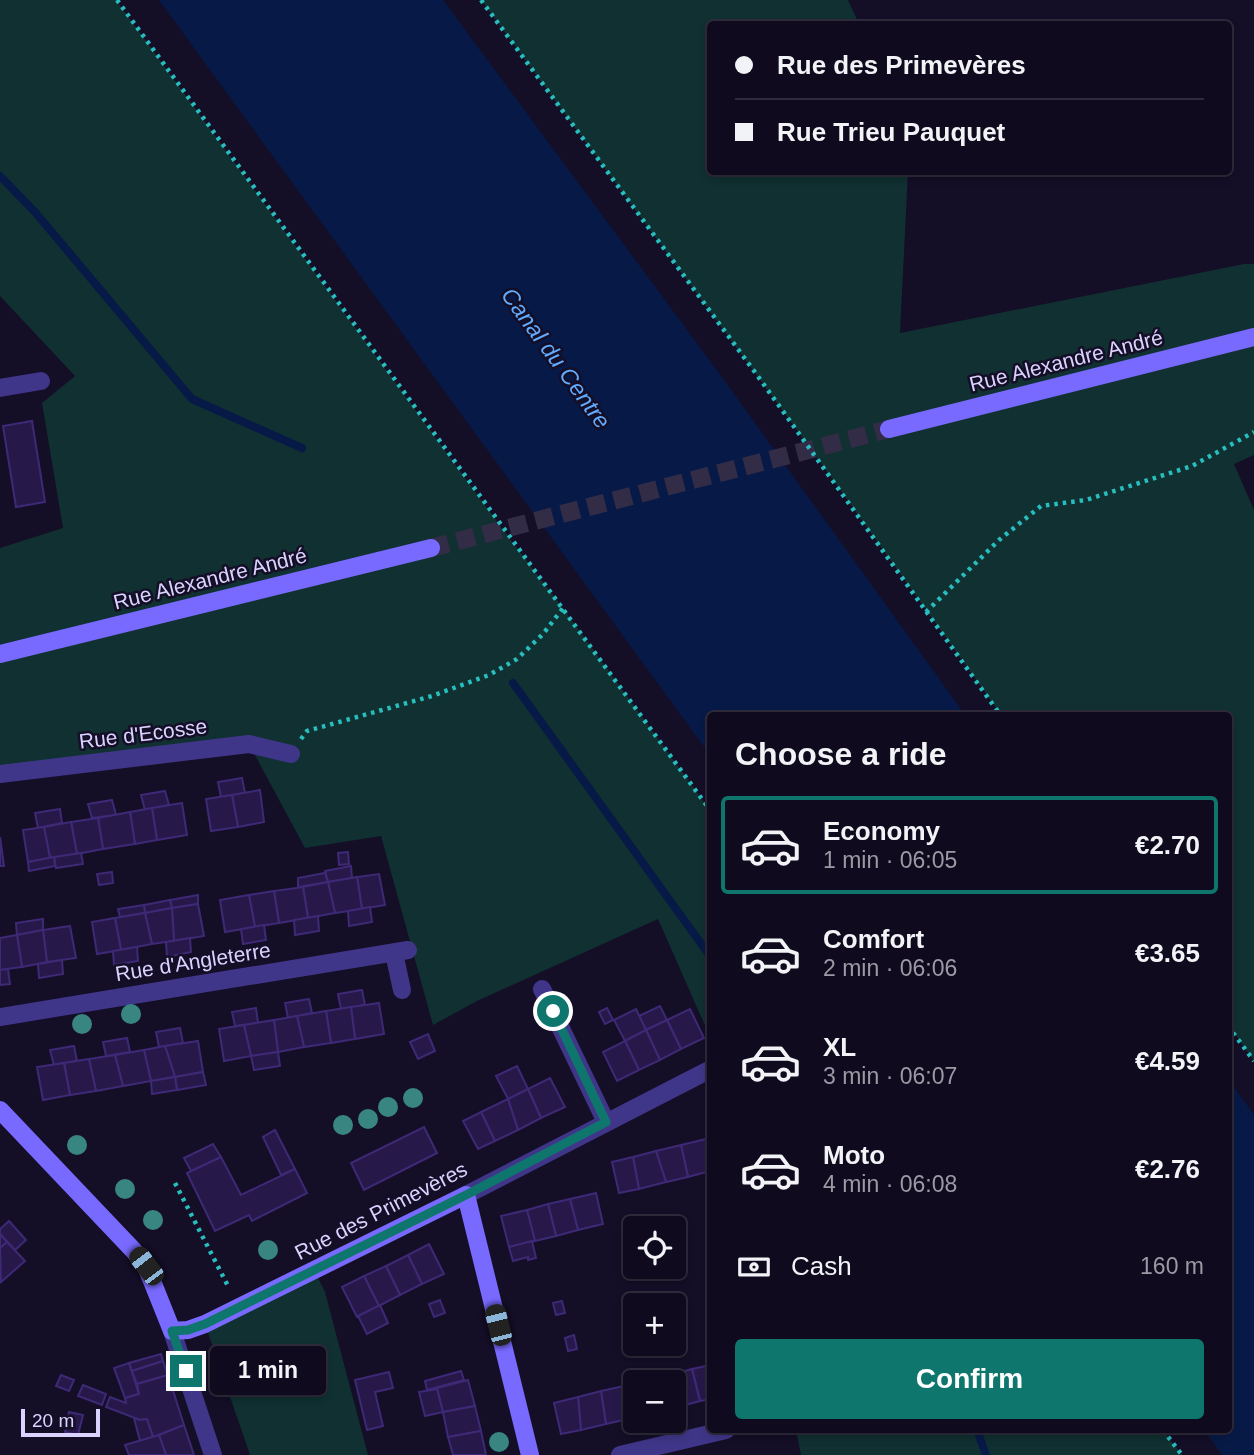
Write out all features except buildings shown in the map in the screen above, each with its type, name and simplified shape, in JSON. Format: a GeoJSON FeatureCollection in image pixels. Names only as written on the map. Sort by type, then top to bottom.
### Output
{"type":"FeatureCollection","features":[{"type":"Feature","properties":{"kind":"street","name":"Rue Alexandre André"},"geometry":{"type":"LineString","coordinates":[[889,429],[1254,337]]}},
{"type":"Feature","properties":{"kind":"street"},"geometry":{"type":"LineString","coordinates":[[0,388],[41,381]]}},
{"type":"Feature","properties":{"kind":"street","name":"Rue Alexandre André"},"geometry":{"type":"LineString","coordinates":[[0,654],[431,548]]}},
{"type":"Feature","properties":{"kind":"street","name":"Rue d'Ecosse"},"geometry":{"type":"LineString","coordinates":[[0,774],[249,744],[291,754]]}},
{"type":"Feature","properties":{"kind":"street","name":"Rue d'Angleterre"},"geometry":{"type":"LineString","coordinates":[[0,1017],[401,952],[402,990]]}},
{"type":"Feature","properties":{"kind":"street"},"geometry":{"type":"LineString","coordinates":[[542,989],[606,1122]]}},
{"type":"Feature","properties":{"kind":"street","name":"Rue des Primevères"},"geometry":{"type":"LineString","coordinates":[[172,1331],[188,1330],[205,1324],[707,1072]]}},
{"type":"Feature","properties":{"kind":"street"},"geometry":{"type":"LineString","coordinates":[[0,1110],[146,1266],[172,1331],[212,1455]]}},
{"type":"Feature","properties":{"kind":"street"},"geometry":{"type":"LineString","coordinates":[[466,1195],[530,1455]]}},
{"type":"Feature","properties":{"kind":"street"},"geometry":{"type":"LineString","coordinates":[[621,1455],[713,1433]]}},
{"type":"Feature","properties":{"kind":"path"},"geometry":{"type":"LineString","coordinates":[[117,0],[707,806]]}},
{"type":"Feature","properties":{"kind":"path"},"geometry":{"type":"LineString","coordinates":[[481,0],[757,375],[999,712]]}},
{"type":"Feature","properties":{"kind":"path"},"geometry":{"type":"LineString","coordinates":[[926,612],[999,540],[1041,506],[1086,500],[1192,466],[1254,432]]}},
{"type":"Feature","properties":{"kind":"path"},"geometry":{"type":"LineString","coordinates":[[291,754],[307,731],[432,696],[489,675],[517,659],[543,634],[563,608]]}},
{"type":"Feature","properties":{"kind":"path"},"geometry":{"type":"LineString","coordinates":[[1232,1031],[1254,1061]]}},
{"type":"Feature","properties":{"kind":"path"},"geometry":{"type":"LineString","coordinates":[[175,1183],[238,1307]]}},
{"type":"Feature","properties":{"kind":"path"},"geometry":{"type":"LineString","coordinates":[[1165,1433],[1182,1455]]}},
{"type":"Feature","properties":{"kind":"green space"},"geometry":{"type":"Polygon","coordinates":[[[0,0],[116,0],[707,806],[707,1030],[658,919],[477,1001],[433,1025],[381,836],[305,848],[249,744],[0,774],[0,548],[63,528],[42,403],[75,376],[0,296],[0,0]]]}},
{"type":"Feature","properties":{"kind":"green space"},"geometry":{"type":"Polygon","coordinates":[[[481,0],[848,0],[858,21],[707,21],[707,175],[908,175],[900,333],[1254,264],[1254,455],[1234,464],[1254,510],[1254,1061],[1232,1030],[1232,712],[999,712],[810,448],[481,0]]]}},
{"type":"Feature","properties":{"kind":"green space"},"geometry":{"type":"Polygon","coordinates":[[[314,1270],[325,1292],[368,1455],[250,1455],[205,1324],[314,1270]]]}},
{"type":"Feature","properties":{"kind":"green space"},"geometry":{"type":"Polygon","coordinates":[[[797,1433],[1165,1433],[1182,1455],[801,1455],[797,1433]]]}},
{"type":"Feature","properties":{"kind":"water","name":"Canal du Centre"},"geometry":{"type":"Polygon","coordinates":[[[159,0],[443,0],[716,369],[963,712],[707,712],[707,751],[159,0]]]}},
{"type":"Feature","properties":{"kind":"water"},"geometry":{"type":"Polygon","coordinates":[[[1232,1084],[1254,1115],[1254,1455],[1222,1455],[1206,1433],[1232,1433],[1232,1084]]]}},
{"type":"Feature","properties":{"kind":"waterway"},"geometry":{"type":"LineString","coordinates":[[0,176],[35,212],[192,399],[302,448]]}},
{"type":"Feature","properties":{"kind":"waterway"},"geometry":{"type":"LineString","coordinates":[[513,683],[707,952]]}},
{"type":"Feature","properties":{"kind":"waterway"},"geometry":{"type":"LineString","coordinates":[[978,1433],[986,1455]]}},
{"type":"Feature","properties":{"kind":"tunnel"},"geometry":{"type":"LineString","coordinates":[[431,548],[889,429]]}},
{"type":"Feature","properties":{"kind":"route"},"geometry":{"type":"LineString","coordinates":[[186,1371],[172,1331],[188,1330],[205,1324],[466,1195],[606,1122],[553,1011]]}}]}
